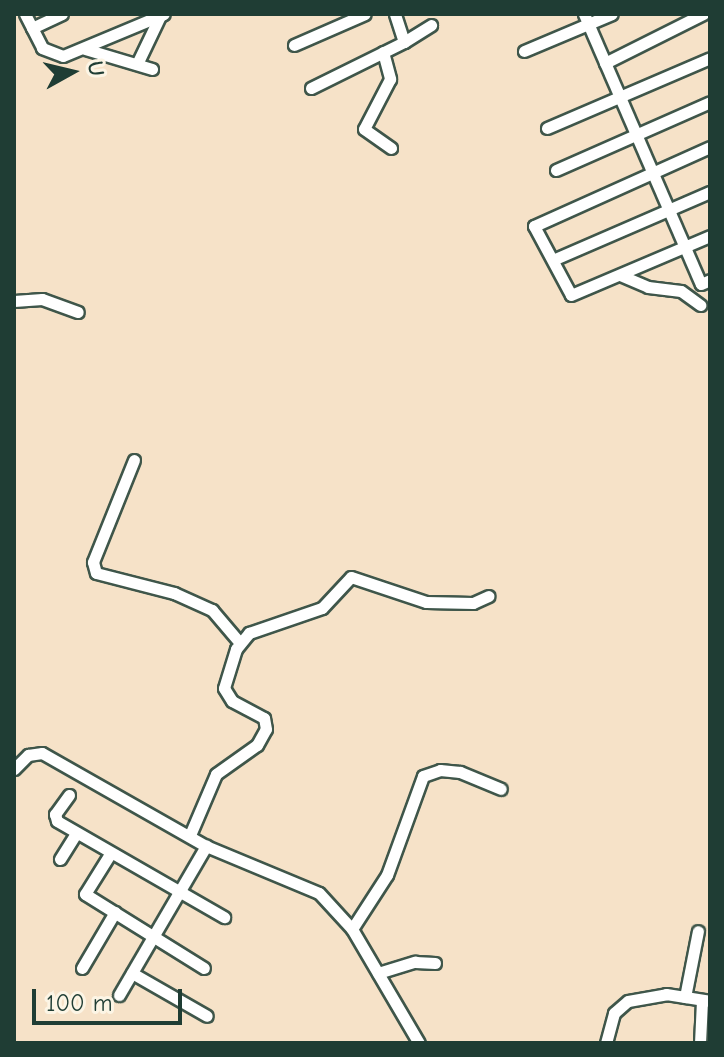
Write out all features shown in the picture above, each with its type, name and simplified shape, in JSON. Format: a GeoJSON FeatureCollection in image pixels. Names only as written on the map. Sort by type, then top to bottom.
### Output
{"type":"FeatureCollection","features":[{"type":"Feature","properties":{"kind":"street"},"geometry":{"type":"LineString","coordinates":[[25,14],[46,52],[68,56],[162,15]]}},
{"type":"Feature","properties":{"kind":"street"},"geometry":{"type":"LineString","coordinates":[[32,28],[62,14]]}},
{"type":"Feature","properties":{"kind":"street"},"geometry":{"type":"LineString","coordinates":[[294,45],[365,14]]}},
{"type":"Feature","properties":{"kind":"street"},"geometry":{"type":"LineString","coordinates":[[395,14],[404,42]]}},
{"type":"Feature","properties":{"kind":"street"},"geometry":{"type":"LineString","coordinates":[[524,51],[587,19],[612,14]]}},
{"type":"Feature","properties":{"kind":"street"},"geometry":{"type":"LineString","coordinates":[[605,63],[703,14]]}},
{"type":"Feature","properties":{"kind":"street"},"geometry":{"type":"LineString","coordinates":[[137,64],[162,15]]}},
{"type":"Feature","properties":{"kind":"street"},"geometry":{"type":"LineString","coordinates":[[587,19],[684,248],[701,284],[710,280]]}},
{"type":"Feature","properties":{"kind":"street"},"geometry":{"type":"LineString","coordinates":[[311,88],[404,42],[431,25]]}},
{"type":"Feature","properties":{"kind":"street"},"geometry":{"type":"LineString","coordinates":[[85,49],[152,69]]}},
{"type":"Feature","properties":{"kind":"street"},"geometry":{"type":"LineString","coordinates":[[383,52],[390,79],[364,129],[391,148]]}},
{"type":"Feature","properties":{"kind":"street"},"geometry":{"type":"LineString","coordinates":[[547,128],[710,58]]}},
{"type":"Feature","properties":{"kind":"street"},"geometry":{"type":"LineString","coordinates":[[556,170],[710,102]]}},
{"type":"Feature","properties":{"kind":"street"},"geometry":{"type":"LineString","coordinates":[[710,147],[534,226],[555,259],[571,295],[710,236]]}},
{"type":"Feature","properties":{"kind":"street"},"geometry":{"type":"LineString","coordinates":[[555,259],[710,192]]}},
{"type":"Feature","properties":{"kind":"street"},"geometry":{"type":"LineString","coordinates":[[620,275],[648,287],[681,291],[700,305]]}},
{"type":"Feature","properties":{"kind":"street"},"geometry":{"type":"LineString","coordinates":[[14,301],[42,299],[78,312]]}},
{"type":"Feature","properties":{"kind":"street"},"geometry":{"type":"LineString","coordinates":[[134,460],[93,562],[96,573],[174,593],[212,610],[240,643]]}},
{"type":"Feature","properties":{"kind":"street"},"geometry":{"type":"LineString","coordinates":[[190,835],[216,774],[257,745],[266,729],[264,718],[232,701],[224,688],[226,672],[240,643],[254,630],[322,608],[351,577],[438,604],[473,603],[489,596]]}},
{"type":"Feature","properties":{"kind":"street"},"geometry":{"type":"LineString","coordinates":[[14,769],[28,755],[42,753],[206,846],[310,888],[352,929],[419,1043]]}},
{"type":"Feature","properties":{"kind":"street"},"geometry":{"type":"LineString","coordinates":[[352,929],[387,875],[423,776],[440,770],[460,772],[501,789]]}},
{"type":"Feature","properties":{"kind":"street"},"geometry":{"type":"LineString","coordinates":[[69,795],[54,818],[110,854],[224,917]]}},
{"type":"Feature","properties":{"kind":"street"},"geometry":{"type":"LineString","coordinates":[[60,859],[76,833]]}},
{"type":"Feature","properties":{"kind":"street"},"geometry":{"type":"LineString","coordinates":[[119,995],[206,846]]}},
{"type":"Feature","properties":{"kind":"street"},"geometry":{"type":"LineString","coordinates":[[110,854],[84,892],[204,968]]}},
{"type":"Feature","properties":{"kind":"street"},"geometry":{"type":"LineString","coordinates":[[82,968],[115,912]]}},
{"type":"Feature","properties":{"kind":"street"},"geometry":{"type":"LineString","coordinates":[[685,997],[698,931]]}},
{"type":"Feature","properties":{"kind":"street"},"geometry":{"type":"LineString","coordinates":[[378,973],[415,962],[435,963]]}},
{"type":"Feature","properties":{"kind":"street"},"geometry":{"type":"LineString","coordinates":[[132,973],[207,1016]]}},
{"type":"Feature","properties":{"kind":"street"},"geometry":{"type":"LineString","coordinates":[[606,1043],[614,1013],[628,1001],[654,995],[706,1001],[700,1043]]}}]}
